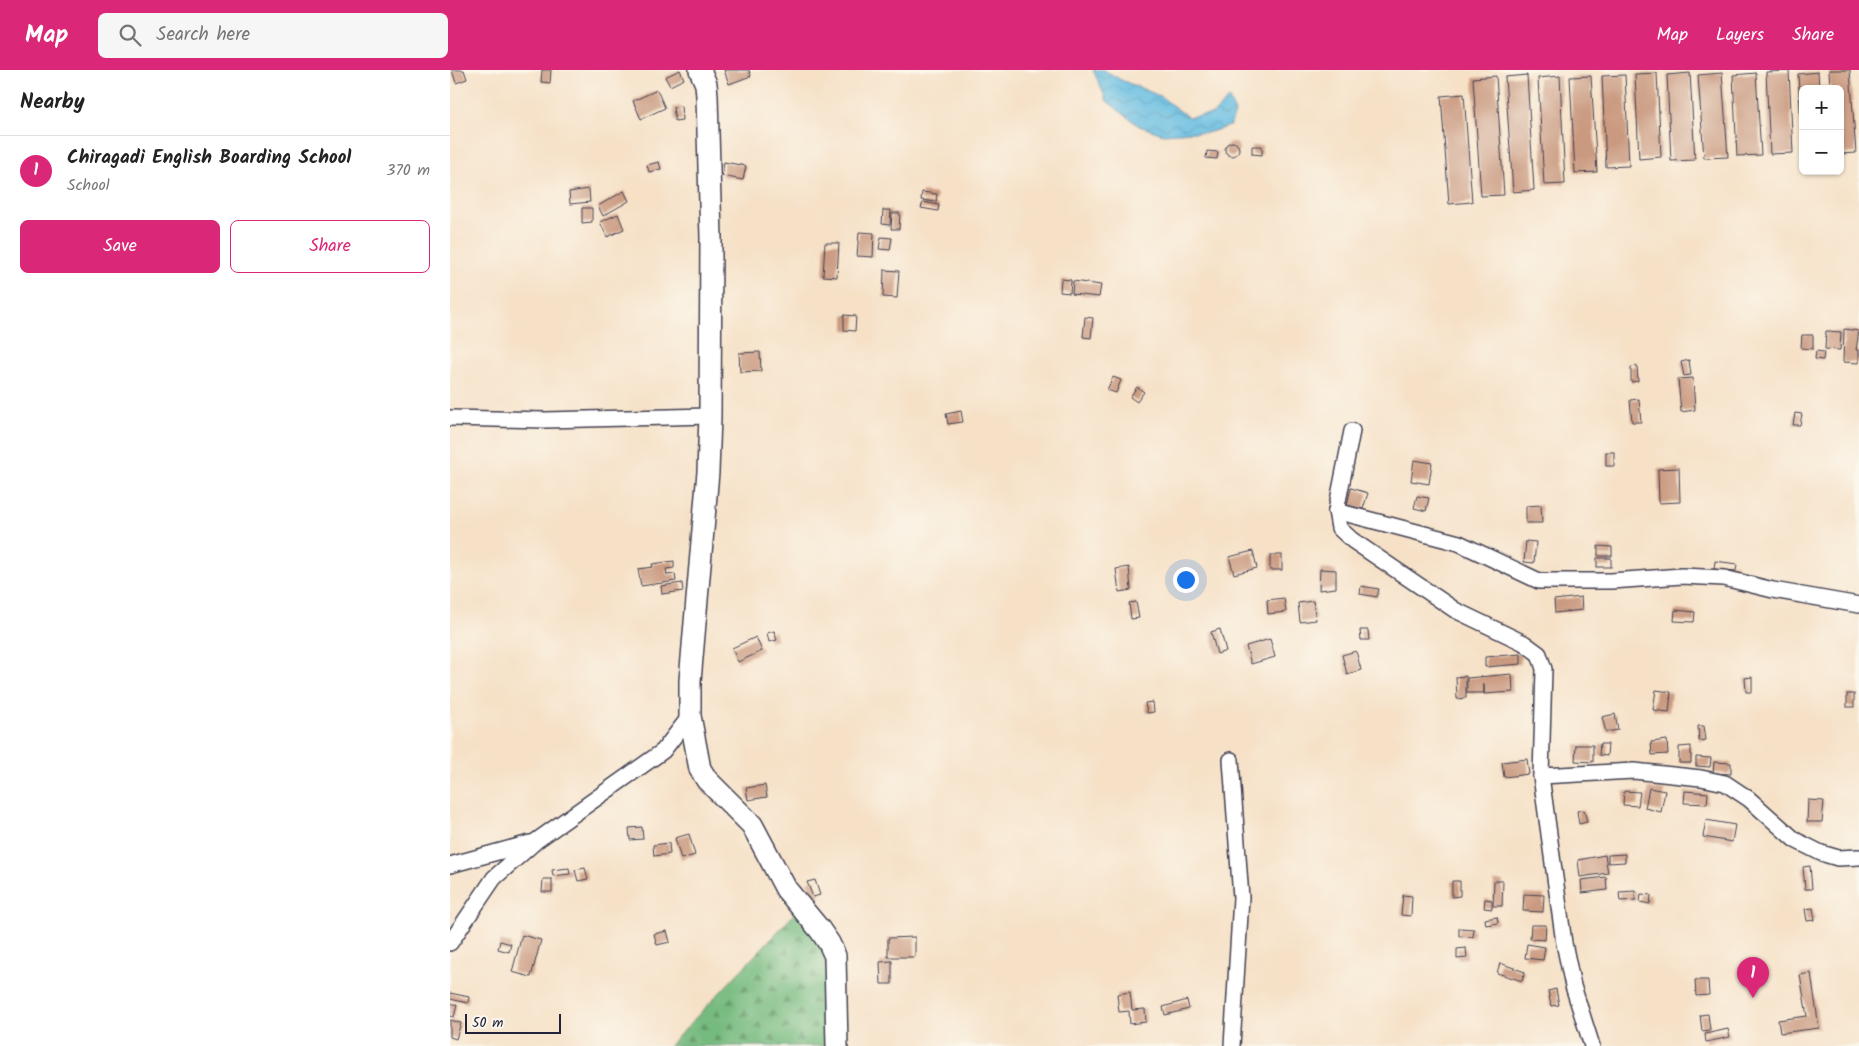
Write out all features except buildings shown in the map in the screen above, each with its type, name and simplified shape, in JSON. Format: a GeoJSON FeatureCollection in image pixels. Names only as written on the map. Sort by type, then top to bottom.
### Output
{"type":"FeatureCollection","features":[{"type":"Feature","properties":{"kind":"main road"},"geometry":{"type":"LineString","coordinates":[[700,70],[706,84],[707,96],[711,238],[710,416],[708,472],[690,681],[690,716],[700,769],[708,780],[752,825],[786,890],[829,943],[834,956],[837,1046]]}},
{"type":"Feature","properties":{"kind":"street"},"geometry":{"type":"LineString","coordinates":[[450,418],[544,420],[710,416]]}},
{"type":"Feature","properties":{"kind":"street"},"geometry":{"type":"LineString","coordinates":[[1352,431],[1336,511],[1339,528],[1352,540],[1455,610],[1524,643],[1538,654],[1544,669],[1542,776],[1564,943],[1573,986],[1592,1046]]}},
{"type":"Feature","properties":{"kind":"street"},"geometry":{"type":"LineString","coordinates":[[1336,511],[1459,544],[1539,581],[1611,581],[1682,576],[1724,578],[1773,590],[1859,605]]}},
{"type":"Feature","properties":{"kind":"street"},"geometry":{"type":"LineString","coordinates":[[450,943],[494,878],[536,841],[663,751],[690,716]]}},
{"type":"Feature","properties":{"kind":"street"},"geometry":{"type":"LineString","coordinates":[[1231,760],[1241,898],[1232,1046]]}},
{"type":"Feature","properties":{"kind":"street"},"geometry":{"type":"LineString","coordinates":[[1542,776],[1634,771],[1701,778],[1725,783],[1749,799],[1795,840],[1821,853],[1838,858],[1859,857]]}},
{"type":"Feature","properties":{"kind":"street"},"geometry":{"type":"LineString","coordinates":[[450,865],[536,841]]}},
{"type":"Feature","properties":{"kind":"green space"},"geometry":{"type":"Polygon","coordinates":[[[800,908],[829,943],[837,1046],[669,1046],[800,908]]]}},
{"type":"Feature","properties":{"kind":"water"},"geometry":{"type":"Polygon","coordinates":[[[1093,70],[1104,70],[1121,80],[1160,96],[1188,117],[1213,114],[1229,98],[1235,113],[1230,126],[1207,133],[1163,134],[1139,126],[1107,101],[1093,70]]]}},
{"type":"Feature","properties":{"kind":"place","name":"Chiragadi English Boarding School"},"geometry":{"type":"Point","coordinates":[1753,998]}}]}
